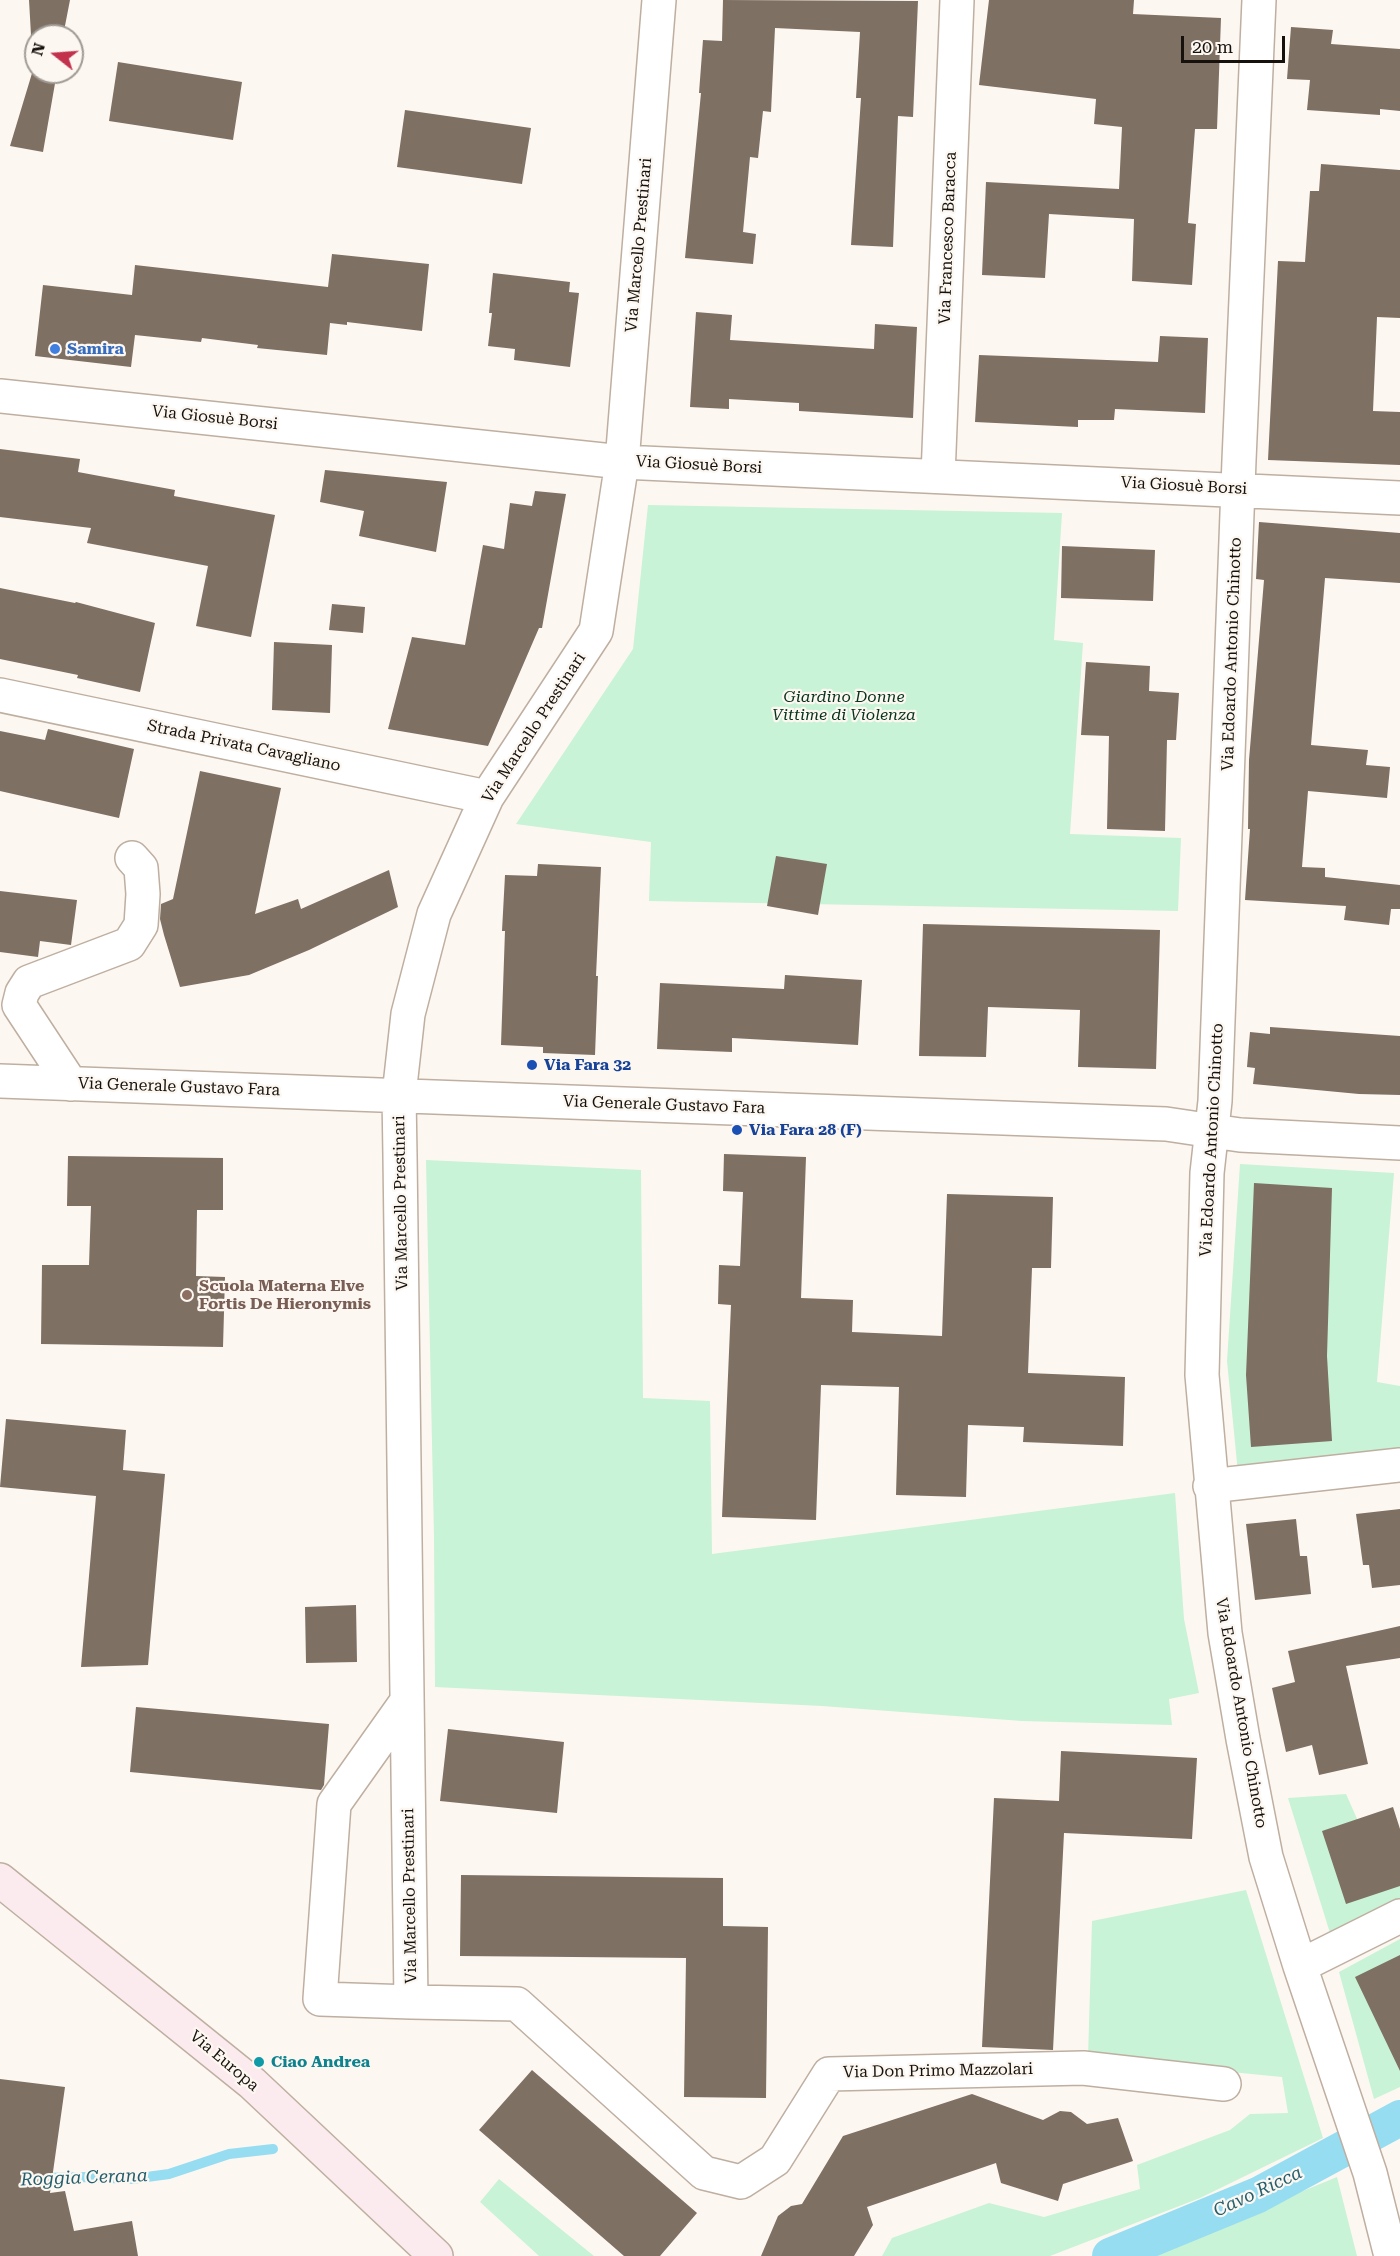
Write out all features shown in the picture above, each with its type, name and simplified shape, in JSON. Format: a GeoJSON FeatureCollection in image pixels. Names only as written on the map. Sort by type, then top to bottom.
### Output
{"type":"FeatureCollection","features":[{"type":"Feature","properties":{"kind":"main road","name":"Via Europa"},"geometry":{"type":"LineString","coordinates":[[0,1880],[252,2083],[436,2256]]}},
{"type":"Feature","properties":{"kind":"street","name":"Via Marcello Prestinari"},"geometry":{"type":"LineString","coordinates":[[407,1701],[334,1804],[320,1999],[411,2002],[399,1095],[408,1014],[434,914],[488,797],[596,631],[622,462],[659,0]]}},
{"type":"Feature","properties":{"kind":"street","name":"Via Francesco Baracca"},"geometry":{"type":"LineString","coordinates":[[938,476],[957,0]]}},
{"type":"Feature","properties":{"kind":"street","name":"Via Edoardo Antonio Chinotto"},"geometry":{"type":"LineString","coordinates":[[1259,0],[1215,1101],[1207,1173],[1202,1375],[1210,1486],[1225,1633],[1242,1739],[1266,1857],[1370,2173],[1390,2256]]}},
{"type":"Feature","properties":{"kind":"street","name":"Via Giosuè Borsi"},"geometry":{"type":"LineString","coordinates":[[0,396],[622,462],[1400,498]]}},
{"type":"Feature","properties":{"kind":"street","name":"Strada Privata Cavagliano"},"geometry":{"type":"LineString","coordinates":[[0,695],[488,797]]}},
{"type":"Feature","properties":{"kind":"street"},"geometry":{"type":"LineString","coordinates":[[71,1083],[19,1005],[22,993],[29,982],[129,944],[141,926],[143,894],[141,868],[132,858]]}},
{"type":"Feature","properties":{"kind":"street","name":"Via Generale Gustavo Fara"},"geometry":{"type":"LineString","coordinates":[[0,1081],[1166,1125],[1240,1135],[1400,1143]]}},
{"type":"Feature","properties":{"kind":"street"},"geometry":{"type":"LineString","coordinates":[[1210,1486],[1400,1465]]}},
{"type":"Feature","properties":{"kind":"street"},"geometry":{"type":"LineString","coordinates":[[1300,1966],[1400,1916]]}},
{"type":"Feature","properties":{"kind":"street","name":"Via Don Primo Mazzolari"},"geometry":{"type":"LineString","coordinates":[[411,2002],[516,2004],[704,2173],[741,2182],[775,2160],[829,2074],[1083,2068],[1224,2084]]}},
{"type":"Feature","properties":{"kind":"green space","name":"Giardino Donne Vittime di Violenza"},"geometry":{"type":"Polygon","coordinates":[[[648,505],[1062,513],[1054,640],[1083,643],[1070,834],[1181,838],[1178,911],[649,901],[651,842],[516,824],[633,649],[648,505]]]}},
{"type":"Feature","properties":{"kind":"green space"},"geometry":{"type":"Polygon","coordinates":[[[426,1160],[641,1170],[643,1398],[710,1401],[712,1554],[1175,1493],[1184,1619],[1199,1693],[1169,1699],[1172,1725],[1022,1721],[822,1706],[435,1687],[426,1160]]]}},
{"type":"Feature","properties":{"kind":"green space"},"geometry":{"type":"Polygon","coordinates":[[[1240,1164],[1394,1173],[1377,1382],[1400,1386],[1400,1451],[1238,1473],[1227,1361],[1240,1164]]]}},
{"type":"Feature","properties":{"kind":"green space"},"geometry":{"type":"Polygon","coordinates":[[[1346,1794],[1378,1866],[1400,1858],[1400,1898],[1330,1933],[1288,1798],[1346,1794]]]}},
{"type":"Feature","properties":{"kind":"green space"},"geometry":{"type":"Polygon","coordinates":[[[1246,1890],[1323,2138],[1200,2198],[1050,2256],[882,2256],[892,2238],[989,2203],[1044,2217],[1140,2189],[1137,2165],[1230,2130],[1250,2114],[1288,2113],[1282,2077],[1088,2058],[1092,1921],[1246,1890]]]}},
{"type":"Feature","properties":{"kind":"green space"},"geometry":{"type":"Polygon","coordinates":[[[1400,1939],[1400,2087],[1374,2099],[1339,1972],[1400,1939]]]}},
{"type":"Feature","properties":{"kind":"green space"},"geometry":{"type":"Polygon","coordinates":[[[1337,2177],[1357,2256],[1145,2256],[1337,2177]]]}},
{"type":"Feature","properties":{"kind":"green space"},"geometry":{"type":"Polygon","coordinates":[[[499,2179],[594,2256],[539,2256],[480,2202],[499,2179]]]}},
{"type":"Feature","properties":{"kind":"building"},"geometry":{"type":"Polygon","coordinates":[[[29,0],[70,0],[65,24],[30,24],[29,0]]]}},
{"type":"Feature","properties":{"kind":"building"},"geometry":{"type":"Polygon","coordinates":[[[723,0],[918,1],[913,117],[898,116],[893,247],[851,245],[861,98],[856,98],[860,32],[775,28],[771,112],[763,111],[758,158],[750,157],[743,232],[756,234],[753,264],[685,258],[701,93],[699,93],[703,40],[722,41],[723,0]]]}},
{"type":"Feature","properties":{"kind":"building"},"geometry":{"type":"Polygon","coordinates":[[[989,0],[1134,0],[1133,14],[1221,18],[1217,129],[1195,129],[1188,223],[1196,224],[1192,285],[1132,281],[1134,219],[1049,214],[1045,278],[982,275],[986,182],[1119,189],[1122,127],[1094,124],[1096,99],[979,85],[989,0]]]}},
{"type":"Feature","properties":{"kind":"building"},"geometry":{"type":"Polygon","coordinates":[[[1291,27],[1333,30],[1331,44],[1400,49],[1400,111],[1380,109],[1380,115],[1307,110],[1310,80],[1287,79],[1291,27]]]}},
{"type":"Feature","properties":{"kind":"building"},"geometry":{"type":"Polygon","coordinates":[[[118,62],[242,82],[233,140],[109,121],[118,62]]]}},
{"type":"Feature","properties":{"kind":"building"},"geometry":{"type":"Polygon","coordinates":[[[29,84],[55,84],[43,152],[10,146],[29,84]]]}},
{"type":"Feature","properties":{"kind":"building"},"geometry":{"type":"Polygon","coordinates":[[[405,110],[531,128],[522,184],[397,167],[405,110]]]}},
{"type":"Feature","properties":{"kind":"building"},"geometry":{"type":"Polygon","coordinates":[[[1321,164],[1400,170],[1400,318],[1377,317],[1373,411],[1400,412],[1400,465],[1268,460],[1278,261],[1305,262],[1310,191],[1319,191],[1321,164]]]}},
{"type":"Feature","properties":{"kind":"building"},"geometry":{"type":"Polygon","coordinates":[[[332,254],[429,264],[422,331],[347,322],[347,325],[330,323],[327,355],[257,348],[258,345],[202,338],[201,342],[135,335],[131,367],[35,356],[43,285],[132,295],[135,265],[328,287],[332,254]]]}},
{"type":"Feature","properties":{"kind":"building"},"geometry":{"type":"Polygon","coordinates":[[[493,273],[570,282],[569,292],[579,293],[570,367],[514,360],[515,349],[488,346],[493,273]]]}},
{"type":"Feature","properties":{"kind":"building"},"geometry":{"type":"Polygon","coordinates":[[[696,312],[732,315],[730,340],[874,349],[875,324],[917,327],[913,418],[799,411],[799,403],[729,399],[729,409],[690,407],[696,312]]]}},
{"type":"Feature","properties":{"kind":"building"},"geometry":{"type":"Polygon","coordinates":[[[1160,336],[1208,338],[1205,413],[1115,409],[1114,420],[1078,420],[1078,427],[975,422],[979,355],[1158,362],[1160,336]]]}},
{"type":"Feature","properties":{"kind":"building"},"geometry":{"type":"Polygon","coordinates":[[[0,449],[80,459],[78,472],[175,490],[174,496],[275,515],[251,637],[196,626],[208,566],[87,543],[91,528],[0,517],[0,449]]]}},
{"type":"Feature","properties":{"kind":"building"},"geometry":{"type":"Polygon","coordinates":[[[325,470],[447,482],[436,552],[359,536],[364,511],[320,502],[325,470]]]}},
{"type":"Feature","properties":{"kind":"building"},"geometry":{"type":"Polygon","coordinates":[[[535,491],[566,494],[542,628],[539,628],[488,746],[388,729],[412,637],[465,645],[483,545],[504,549],[510,503],[532,506],[535,491]]]}},
{"type":"Feature","properties":{"kind":"building"},"geometry":{"type":"Polygon","coordinates":[[[1259,522],[1400,533],[1400,583],[1325,578],[1311,745],[1368,750],[1366,765],[1390,767],[1387,798],[1308,791],[1302,867],[1325,868],[1325,877],[1400,885],[1400,909],[1391,909],[1389,925],[1344,920],[1346,906],[1245,900],[1250,829],[1248,829],[1249,760],[1264,580],[1256,579],[1259,522]]]}},
{"type":"Feature","properties":{"kind":"building"},"geometry":{"type":"Polygon","coordinates":[[[1062,546],[1155,550],[1153,601],[1061,598],[1062,546]]]}},
{"type":"Feature","properties":{"kind":"building"},"geometry":{"type":"Polygon","coordinates":[[[0,588],[76,602],[155,623],[140,692],[77,678],[78,675],[0,659],[0,588]]]}},
{"type":"Feature","properties":{"kind":"building"},"geometry":{"type":"Polygon","coordinates":[[[332,604],[365,607],[363,633],[329,630],[332,604]]]}},
{"type":"Feature","properties":{"kind":"building"},"geometry":{"type":"Polygon","coordinates":[[[274,642],[332,645],[330,713],[272,710],[274,642]]]}},
{"type":"Feature","properties":{"kind":"building"},"geometry":{"type":"Polygon","coordinates":[[[1086,662],[1150,666],[1149,691],[1179,693],[1176,740],[1167,740],[1165,831],[1107,829],[1109,736],[1081,735],[1086,662]]]}},
{"type":"Feature","properties":{"kind":"building"},"geometry":{"type":"Polygon","coordinates":[[[48,729],[134,749],[119,818],[0,791],[0,731],[45,740],[48,729]]]}},
{"type":"Feature","properties":{"kind":"building"},"geometry":{"type":"Polygon","coordinates":[[[200,771],[281,788],[255,914],[298,899],[301,909],[389,870],[398,907],[309,950],[249,975],[180,987],[160,919],[161,904],[173,899],[200,771]]]}},
{"type":"Feature","properties":{"kind":"building"},"geometry":{"type":"Polygon","coordinates":[[[776,856],[827,864],[818,915],[767,906],[776,856]]]}},
{"type":"Feature","properties":{"kind":"building"},"geometry":{"type":"Polygon","coordinates":[[[538,864],[601,867],[595,1055],[543,1053],[543,1047],[501,1045],[505,875],[537,876],[538,864]]]}},
{"type":"Feature","properties":{"kind":"building"},"geometry":{"type":"Polygon","coordinates":[[[0,891],[77,900],[71,945],[40,941],[38,957],[0,952],[0,891]]]}},
{"type":"Feature","properties":{"kind":"building"},"geometry":{"type":"Polygon","coordinates":[[[923,924],[1160,930],[1156,1069],[1078,1067],[1080,1010],[988,1007],[986,1057],[919,1056],[923,924]]]}},
{"type":"Feature","properties":{"kind":"building"},"geometry":{"type":"Polygon","coordinates":[[[785,975],[862,980],[858,1045],[732,1038],[732,1052],[657,1049],[660,983],[784,989],[785,975]]]}},
{"type":"Feature","properties":{"kind":"building"},"geometry":{"type":"Polygon","coordinates":[[[1270,1027],[1400,1036],[1400,1095],[1359,1094],[1253,1084],[1255,1068],[1247,1067],[1250,1032],[1270,1034],[1270,1027]]]}},
{"type":"Feature","properties":{"kind":"building"},"geometry":{"type":"Polygon","coordinates":[[[724,1154],[806,1157],[801,1298],[853,1300],[852,1332],[942,1336],[947,1194],[1053,1197],[1051,1268],[1032,1268],[1028,1373],[1125,1377],[1123,1446],[1023,1442],[1024,1427],[968,1425],[966,1497],[896,1495],[899,1387],[821,1385],[816,1520],[722,1517],[731,1305],[718,1304],[719,1265],[740,1266],[743,1192],[723,1191],[724,1154]]]}},
{"type":"Feature","properties":{"kind":"building"},"geometry":{"type":"Polygon","coordinates":[[[68,1156],[223,1158],[223,1210],[197,1210],[196,1276],[225,1277],[223,1347],[41,1344],[42,1265],[89,1265],[91,1206],[67,1206],[68,1156]]]}},
{"type":"Feature","properties":{"kind":"building"},"geometry":{"type":"Polygon","coordinates":[[[1254,1183],[1332,1188],[1327,1356],[1332,1441],[1251,1447],[1246,1375],[1254,1183]]]}},
{"type":"Feature","properties":{"kind":"building"},"geometry":{"type":"Polygon","coordinates":[[[6,1419],[126,1430],[123,1470],[165,1474],[148,1665],[81,1667],[96,1496],[0,1487],[6,1419]]]}},
{"type":"Feature","properties":{"kind":"building"},"geometry":{"type":"Polygon","coordinates":[[[1400,1509],[1400,1585],[1372,1588],[1369,1565],[1363,1565],[1356,1514],[1400,1509]]]}},
{"type":"Feature","properties":{"kind":"building"},"geometry":{"type":"Polygon","coordinates":[[[1296,1519],[1300,1556],[1307,1556],[1311,1594],[1255,1600],[1246,1524],[1296,1519]]]}},
{"type":"Feature","properties":{"kind":"building"},"geometry":{"type":"Polygon","coordinates":[[[356,1605],[357,1662],[306,1663],[305,1607],[356,1605]]]}},
{"type":"Feature","properties":{"kind":"building"},"geometry":{"type":"Polygon","coordinates":[[[1400,1626],[1400,1658],[1346,1666],[1368,1764],[1319,1775],[1312,1745],[1286,1752],[1272,1688],[1295,1682],[1288,1651],[1400,1626]]]}},
{"type":"Feature","properties":{"kind":"building"},"geometry":{"type":"Polygon","coordinates":[[[136,1707],[329,1724],[324,1785],[321,1790],[130,1772],[136,1707]]]}},
{"type":"Feature","properties":{"kind":"building"},"geometry":{"type":"Polygon","coordinates":[[[448,1729],[564,1742],[557,1813],[440,1801],[448,1729]]]}},
{"type":"Feature","properties":{"kind":"building"},"geometry":{"type":"Polygon","coordinates":[[[1061,1751],[1197,1758],[1192,1839],[1064,1833],[1053,2050],[982,2047],[994,1798],[1059,1801],[1061,1751]]]}},
{"type":"Feature","properties":{"kind":"building"},"geometry":{"type":"Polygon","coordinates":[[[1393,1807],[1400,1829],[1400,1886],[1346,1904],[1322,1831],[1393,1807]]]}},
{"type":"Feature","properties":{"kind":"building"},"geometry":{"type":"Polygon","coordinates":[[[461,1875],[723,1878],[723,1926],[768,1927],[766,2098],[684,2097],[686,1958],[460,1956],[461,1875]]]}},
{"type":"Feature","properties":{"kind":"building"},"geometry":{"type":"Polygon","coordinates":[[[1400,1955],[1400,2071],[1355,1977],[1400,1955]]]}},
{"type":"Feature","properties":{"kind":"building"},"geometry":{"type":"Polygon","coordinates":[[[532,2070],[697,2213],[660,2256],[624,2256],[479,2130],[532,2070]]]}},
{"type":"Feature","properties":{"kind":"building"},"geometry":{"type":"Polygon","coordinates":[[[0,2079],[65,2087],[50,2193],[65,2191],[74,2231],[132,2221],[138,2256],[0,2256],[0,2079]]]}},
{"type":"Feature","properties":{"kind":"building"},"geometry":{"type":"Polygon","coordinates":[[[972,2094],[1043,2120],[1060,2111],[1071,2112],[1087,2124],[1118,2118],[1133,2161],[1063,2184],[1058,2201],[1001,2183],[996,2163],[867,2207],[873,2225],[854,2256],[761,2256],[778,2216],[791,2206],[802,2204],[843,2136],[972,2094]]]}},
{"type":"Feature","properties":{"kind":"waterway","name":"Cavo Ricca"},"geometry":{"type":"LineString","coordinates":[[1110,2256],[1258,2195],[1400,2118]]}},
{"type":"Feature","properties":{"kind":"waterway","name":"Roggia Cerana"},"geometry":{"type":"LineString","coordinates":[[39,2178],[132,2179],[169,2174],[229,2154],[273,2149]]}},
{"type":"Feature","properties":{"kind":"place","name":"Samira"},"geometry":{"type":"Point","coordinates":[55,349]}},
{"type":"Feature","properties":{"kind":"place","name":"Via Fara 32"},"geometry":{"type":"Point","coordinates":[532,1065]}},
{"type":"Feature","properties":{"kind":"place","name":"Via Fara 28 (F)"},"geometry":{"type":"Point","coordinates":[737,1130]}},
{"type":"Feature","properties":{"kind":"place","name":"Scuola Materna Elve Fortis De Hieronymis"},"geometry":{"type":"Point","coordinates":[187,1295]}},
{"type":"Feature","properties":{"kind":"place","name":"Ciao Andrea"},"geometry":{"type":"Point","coordinates":[259,2062]}}]}
